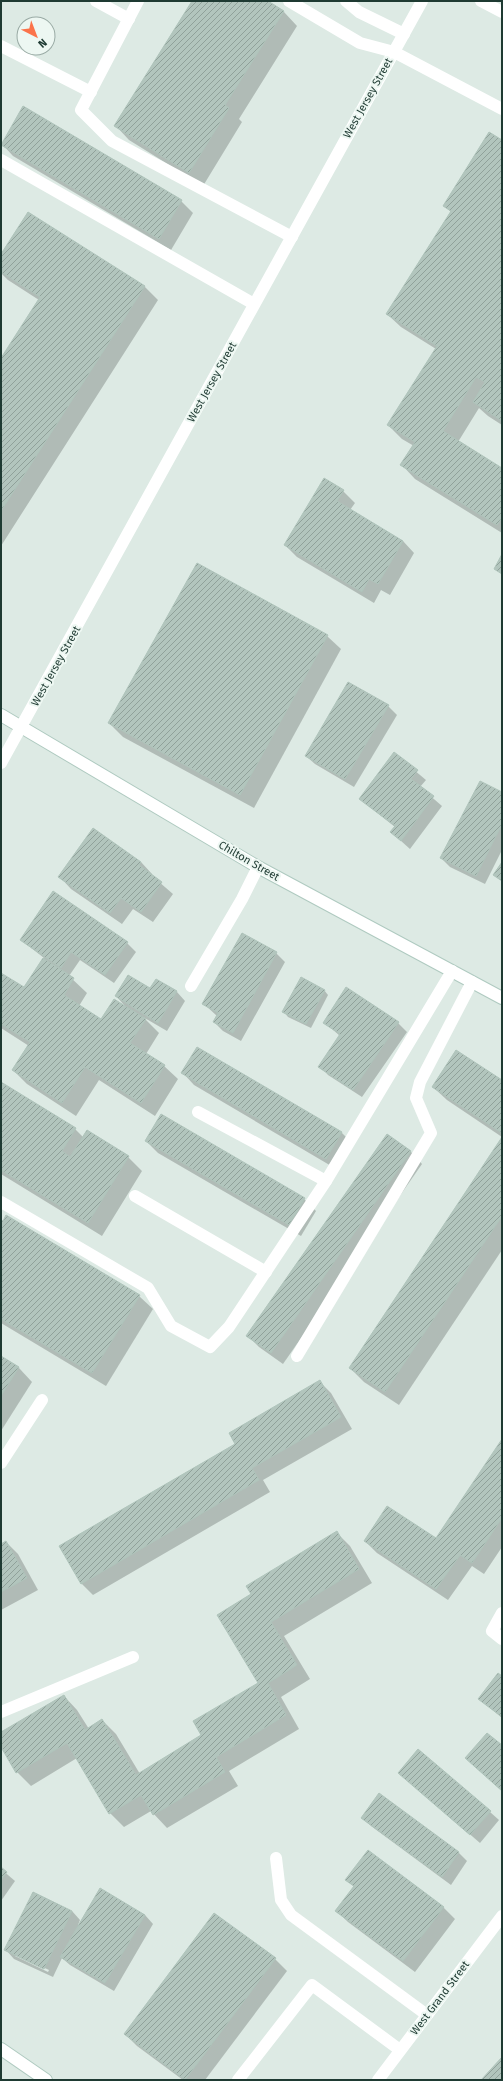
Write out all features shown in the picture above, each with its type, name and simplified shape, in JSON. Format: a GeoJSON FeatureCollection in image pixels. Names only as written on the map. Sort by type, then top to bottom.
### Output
{"type":"FeatureCollection","features":[{"type":"Feature","properties":{"kind":"street"},"geometry":{"type":"LineString","coordinates":[[96,1],[129,19]]}},
{"type":"Feature","properties":{"kind":"street"},"geometry":{"type":"LineString","coordinates":[[138,1],[81,110],[112,141],[292,237]]}},
{"type":"Feature","properties":{"kind":"street"},"geometry":{"type":"LineString","coordinates":[[289,1],[360,44],[394,52],[502,108]]}},
{"type":"Feature","properties":{"kind":"street"},"geometry":{"type":"LineString","coordinates":[[346,1],[360,12],[404,34]]}},
{"type":"Feature","properties":{"kind":"street","name":"West Jersey Street"},"geometry":{"type":"LineString","coordinates":[[1,763],[23,726],[422,1]]}},
{"type":"Feature","properties":{"kind":"street"},"geometry":{"type":"LineString","coordinates":[[481,1],[502,12]]}},
{"type":"Feature","properties":{"kind":"street"},"geometry":{"type":"LineString","coordinates":[[1,46],[91,92]]}},
{"type":"Feature","properties":{"kind":"street"},"geometry":{"type":"LineString","coordinates":[[1,160],[254,304]]}},
{"type":"Feature","properties":{"kind":"street","name":"Chilton Street"},"geometry":{"type":"LineString","coordinates":[[1,714],[258,867],[502,998]]}},
{"type":"Feature","properties":{"kind":"street"},"geometry":{"type":"LineString","coordinates":[[191,986],[242,899],[258,867]]}},
{"type":"Feature","properties":{"kind":"street"},"geometry":{"type":"LineString","coordinates":[[1,1202],[148,1288],[171,1326],[210,1347],[229,1328],[326,1182],[452,971]]}},
{"type":"Feature","properties":{"kind":"street"},"geometry":{"type":"LineString","coordinates":[[297,1356],[431,1133],[416,1098],[420,1082],[472,982]]}},
{"type":"Feature","properties":{"kind":"street"},"geometry":{"type":"LineString","coordinates":[[198,1112],[326,1182]]}},
{"type":"Feature","properties":{"kind":"street"},"geometry":{"type":"LineString","coordinates":[[135,1196],[266,1272]]}},
{"type":"Feature","properties":{"kind":"street"},"geometry":{"type":"LineString","coordinates":[[1,1463],[42,1400]]}},
{"type":"Feature","properties":{"kind":"street"},"geometry":{"type":"LineString","coordinates":[[502,1613],[492,1631],[502,1639]]}},
{"type":"Feature","properties":{"kind":"street"},"geometry":{"type":"LineString","coordinates":[[1,1712],[133,1657]]}},
{"type":"Feature","properties":{"kind":"street"},"geometry":{"type":"LineString","coordinates":[[276,1858],[281,1900],[291,1915],[427,2014]]}},
{"type":"Feature","properties":{"kind":"street","name":"West Grand Street"},"geometry":{"type":"LineString","coordinates":[[378,2080],[502,1916]]}},
{"type":"Feature","properties":{"kind":"street"},"geometry":{"type":"LineString","coordinates":[[238,2080],[312,1986],[400,2050]]}},
{"type":"Feature","properties":{"kind":"street"},"geometry":{"type":"LineString","coordinates":[[1,2049],[46,2080]]}},
{"type":"Feature","properties":{"kind":"building"},"geometry":{"type":"Polygon","coordinates":[[[192,1],[268,1],[284,11],[225,105],[229,108],[189,173],[114,126],[192,1]]]}},
{"type":"Feature","properties":{"kind":"building"},"geometry":{"type":"Polygon","coordinates":[[[23,106],[182,200],[159,239],[1,145],[23,106]]]}},
{"type":"Feature","properties":{"kind":"building"},"geometry":{"type":"Polygon","coordinates":[[[489,132],[502,140],[502,421],[473,402],[485,382],[476,377],[443,431],[502,468],[502,518],[497,525],[400,465],[415,442],[387,425],[437,346],[386,314],[451,211],[443,206],[489,132]]]}},
{"type":"Feature","properties":{"kind":"building"},"geometry":{"type":"Polygon","coordinates":[[[28,212],[145,286],[1,511],[1,358],[40,297],[1,272],[1,254],[28,212]]]}},
{"type":"Feature","properties":{"kind":"building"},"geometry":{"type":"Polygon","coordinates":[[[324,478],[344,490],[337,501],[403,541],[378,584],[369,579],[362,592],[284,545],[324,478]]]}},
{"type":"Feature","properties":{"kind":"building"},"geometry":{"type":"Polygon","coordinates":[[[502,554],[502,574],[494,569],[502,554]]]}},
{"type":"Feature","properties":{"kind":"building"},"geometry":{"type":"Polygon","coordinates":[[[197,563],[328,635],[240,795],[108,723],[197,563]]]}},
{"type":"Feature","properties":{"kind":"building"},"geometry":{"type":"Polygon","coordinates":[[[348,682],[389,705],[345,779],[305,756],[348,682]]]}},
{"type":"Feature","properties":{"kind":"building"},"geometry":{"type":"Polygon","coordinates":[[[394,752],[418,770],[411,779],[434,796],[401,841],[390,832],[395,826],[359,799],[394,752]]]}},
{"type":"Feature","properties":{"kind":"building"},"geometry":{"type":"Polygon","coordinates":[[[480,781],[502,792],[502,824],[476,876],[440,858],[480,781]]]}},
{"type":"Feature","properties":{"kind":"building"},"geometry":{"type":"Polygon","coordinates":[[[93,828],[141,862],[139,865],[162,882],[141,912],[121,898],[110,913],[58,877],[93,828]]]}},
{"type":"Feature","properties":{"kind":"building"},"geometry":{"type":"Polygon","coordinates":[[[502,862],[502,881],[493,875],[502,862]]]}},
{"type":"Feature","properties":{"kind":"building"},"geometry":{"type":"Polygon","coordinates":[[[53,891],[128,942],[105,975],[71,952],[61,968],[20,940],[53,891]]]}},
{"type":"Feature","properties":{"kind":"building"},"geometry":{"type":"Polygon","coordinates":[[[242,933],[277,952],[233,1033],[213,1022],[218,1013],[202,1004],[242,933]]]}},
{"type":"Feature","properties":{"kind":"building"},"geometry":{"type":"Polygon","coordinates":[[[43,958],[74,978],[64,995],[101,1019],[114,999],[146,1019],[130,1043],[165,1065],[141,1103],[85,1067],[62,1103],[12,1070],[30,1042],[1,1024],[1,973],[24,987],[43,958]]]}},
{"type":"Feature","properties":{"kind":"building"},"geometry":{"type":"Polygon","coordinates":[[[128,975],[150,988],[156,979],[177,991],[158,1023],[115,996],[128,975]]]}},
{"type":"Feature","properties":{"kind":"building"},"geometry":{"type":"Polygon","coordinates":[[[301,977],[325,990],[306,1024],[282,1012],[301,977]]]}},
{"type":"Feature","properties":{"kind":"building"},"geometry":{"type":"Polygon","coordinates":[[[346,987],[399,1022],[353,1090],[318,1067],[340,1034],[323,1023],[346,987]]]}},
{"type":"Feature","properties":{"kind":"building"},"geometry":{"type":"Polygon","coordinates":[[[197,1047],[342,1132],[326,1159],[181,1073],[197,1047]]]}},
{"type":"Feature","properties":{"kind":"building"},"geometry":{"type":"Polygon","coordinates":[[[456,1050],[502,1080],[502,1133],[432,1087],[456,1050]]]}},
{"type":"Feature","properties":{"kind":"building"},"geometry":{"type":"Polygon","coordinates":[[[1,1082],[76,1128],[62,1151],[70,1157],[87,1130],[129,1156],[88,1223],[1,1170],[1,1082]]]}},
{"type":"Feature","properties":{"kind":"building"},"geometry":{"type":"Polygon","coordinates":[[[161,1114],[305,1198],[289,1225],[145,1141],[161,1114]]]}},
{"type":"Feature","properties":{"kind":"building"},"geometry":{"type":"Polygon","coordinates":[[[387,1134],[411,1151],[271,1353],[246,1336],[387,1134]]]}},
{"type":"Feature","properties":{"kind":"building"},"geometry":{"type":"Polygon","coordinates":[[[502,1137],[502,1216],[385,1392],[349,1368],[502,1137]]]}},
{"type":"Feature","properties":{"kind":"building"},"geometry":{"type":"Polygon","coordinates":[[[6,1215],[140,1295],[92,1373],[1,1319],[1,1220],[3,1221],[6,1215]]]}},
{"type":"Feature","properties":{"kind":"building"},"geometry":{"type":"Polygon","coordinates":[[[1,1356],[19,1367],[1,1396],[1,1356]]]}},
{"type":"Feature","properties":{"kind":"building"},"geometry":{"type":"Polygon","coordinates":[[[320,1380],[341,1417],[252,1468],[259,1480],[81,1584],[59,1546],[235,1444],[229,1433],[320,1380]]]}},
{"type":"Feature","properties":{"kind":"building"},"geometry":{"type":"Polygon","coordinates":[[[502,1439],[502,1518],[472,1563],[460,1555],[436,1589],[364,1541],[387,1506],[436,1538],[502,1439]]]}},
{"type":"Feature","properties":{"kind":"building"},"geometry":{"type":"Polygon","coordinates":[[[337,1531],[359,1569],[271,1622],[297,1665],[268,1683],[286,1715],[216,1757],[225,1772],[153,1815],[141,1795],[109,1814],[67,1743],[16,1773],[1,1747],[1,1732],[64,1695],[85,1730],[102,1719],[136,1775],[201,1735],[193,1721],[258,1683],[217,1615],[251,1594],[246,1586],[337,1531]]]}},
{"type":"Feature","properties":{"kind":"building"},"geometry":{"type":"Polygon","coordinates":[[[6,1541],[27,1578],[1,1592],[1,1544],[6,1541]]]}},
{"type":"Feature","properties":{"kind":"building"},"geometry":{"type":"Polygon","coordinates":[[[498,1673],[502,1676],[502,1717],[478,1699],[498,1673]]]}},
{"type":"Feature","properties":{"kind":"building"},"geometry":{"type":"Polygon","coordinates":[[[487,1733],[502,1745],[502,1791],[465,1758],[487,1733]]]}},
{"type":"Feature","properties":{"kind":"building"},"geometry":{"type":"Polygon","coordinates":[[[418,1749],[491,1811],[470,1835],[398,1773],[418,1749]]]}},
{"type":"Feature","properties":{"kind":"building"},"geometry":{"type":"Polygon","coordinates":[[[379,1793],[459,1852],[442,1877],[361,1818],[379,1793]]]}},
{"type":"Feature","properties":{"kind":"building"},"geometry":{"type":"Polygon","coordinates":[[[368,1850],[444,1907],[403,1961],[335,1911],[354,1886],[345,1880],[368,1850]]]}},
{"type":"Feature","properties":{"kind":"building"},"geometry":{"type":"Polygon","coordinates":[[[1,1867],[7,1872],[1,1880],[1,1867]]]}},
{"type":"Feature","properties":{"kind":"building"},"geometry":{"type":"Polygon","coordinates":[[[100,1888],[145,1915],[105,1983],[60,1957],[100,1888]]]}},
{"type":"Feature","properties":{"kind":"building"},"geometry":{"type":"Polygon","coordinates":[[[33,1892],[72,1911],[44,1969],[4,1950],[33,1892]]]}},
{"type":"Feature","properties":{"kind":"building"},"geometry":{"type":"Polygon","coordinates":[[[214,1913],[276,1958],[185,2080],[124,2034],[214,1913]]]}},
{"type":"Feature","properties":{"kind":"building"},"geometry":{"type":"Polygon","coordinates":[[[502,2057],[502,2080],[481,2080],[502,2057]]]}}]}
